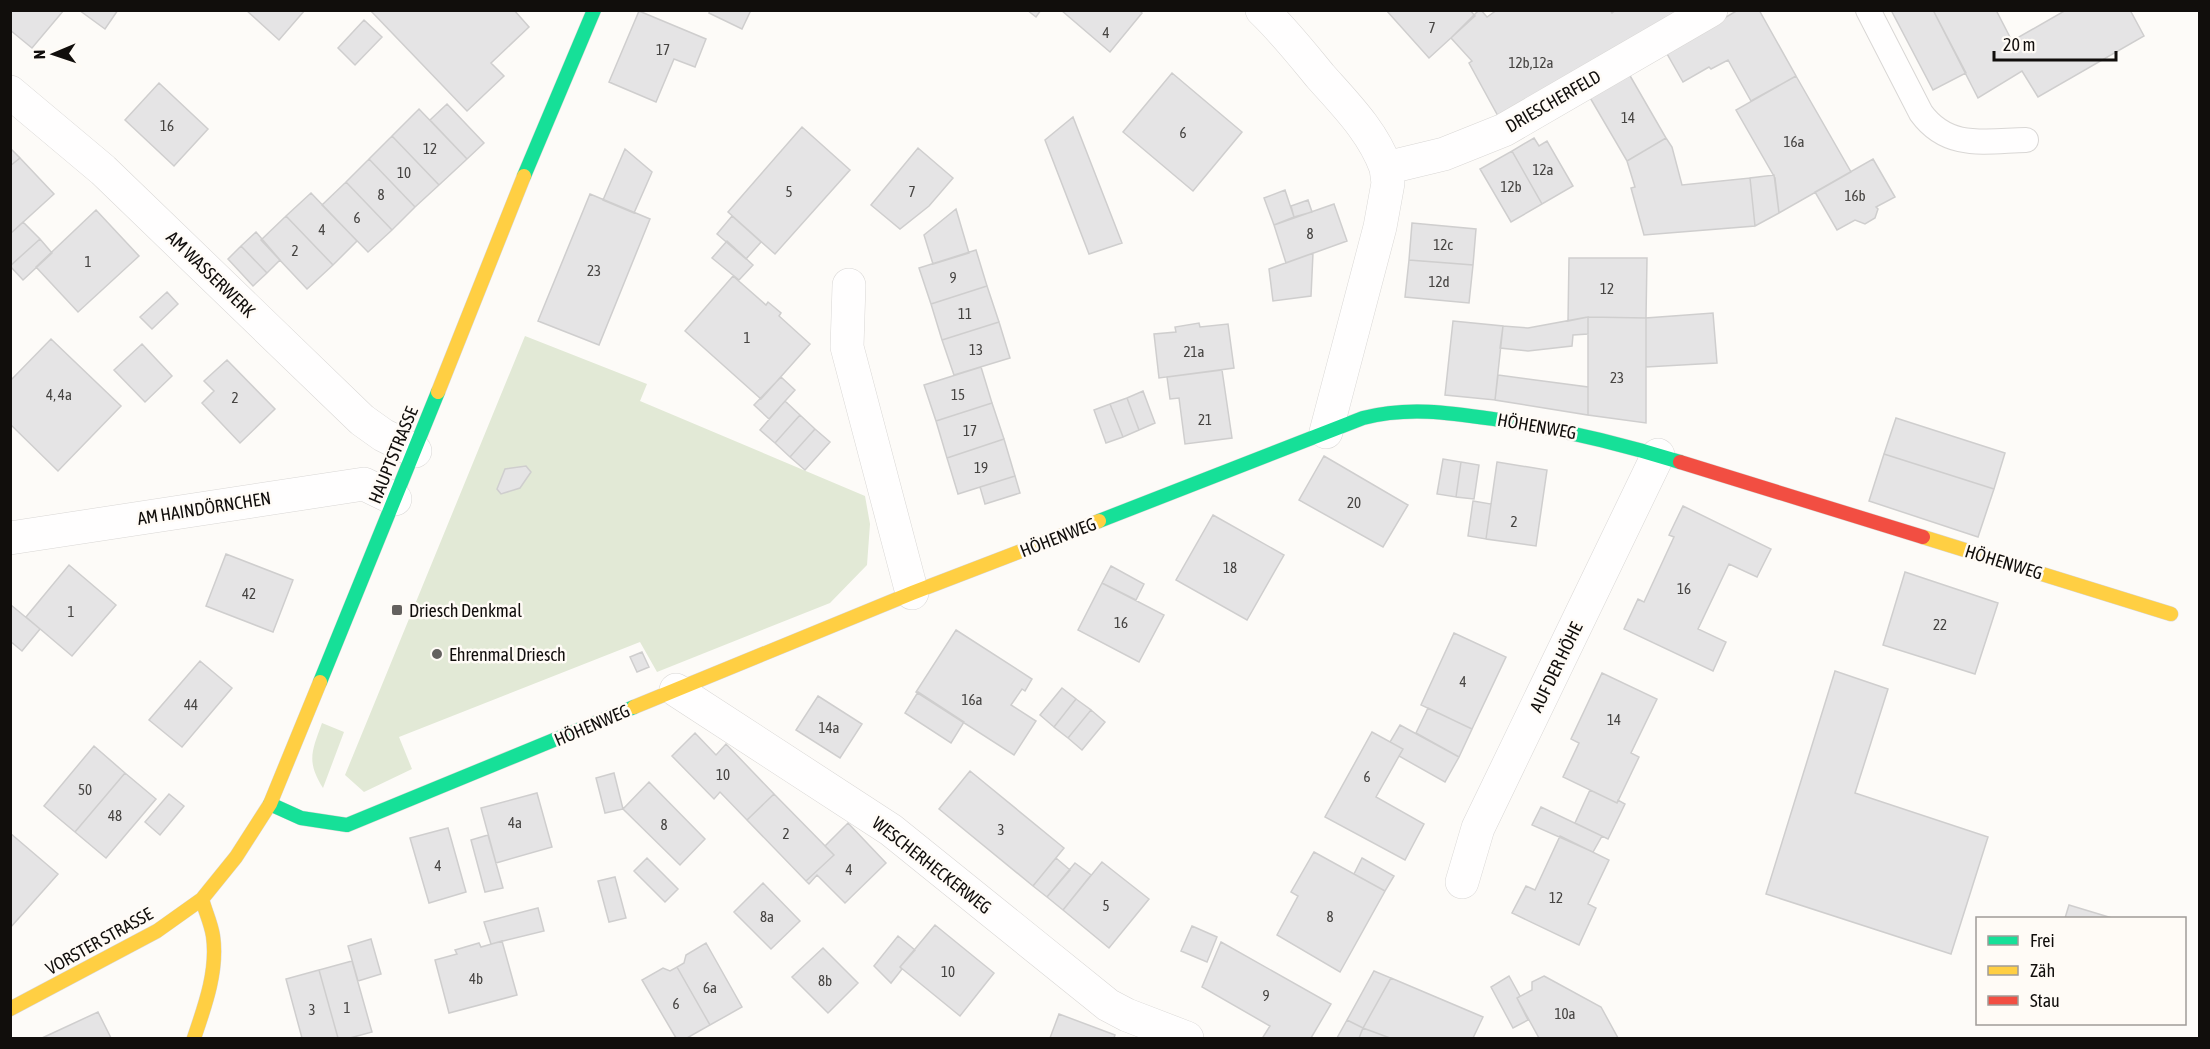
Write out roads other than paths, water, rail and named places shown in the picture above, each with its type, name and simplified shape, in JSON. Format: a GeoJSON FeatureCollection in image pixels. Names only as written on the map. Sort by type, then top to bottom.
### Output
{"type":"FeatureCollection","features":[{"type":"Feature","properties":{"kind":"street","name":"HAUPTSTRASSE"},"geometry":{"type":"LineString","coordinates":[[202,899],[236,857],[270,804],[415,451],[500,231],[594,10]]}},
{"type":"Feature","properties":{"kind":"street"},"geometry":{"type":"LineString","coordinates":[[1262,10],[1277,24],[1353,114],[1372,139],[1386,168],[1388,183],[1380,227],[1326,432]]}},
{"type":"Feature","properties":{"kind":"street","name":"DRIESCHERFELD"},"geometry":{"type":"LineString","coordinates":[[1386,168],[1444,154],[1503,130],[1710,10]]}},
{"type":"Feature","properties":{"kind":"street","name":"AM WASSERWERK"},"geometry":{"type":"LineString","coordinates":[[10,92],[103,170],[362,420],[383,435],[415,451]]}},
{"type":"Feature","properties":{"kind":"street"},"geometry":{"type":"LineString","coordinates":[[849,285],[847,348],[912,594]]}},
{"type":"Feature","properties":{"kind":"street","name":"HÖHENWEG"},"geometry":{"type":"LineString","coordinates":[[270,804],[300,818],[347,825],[912,594],[1326,432],[1379,413],[1417,409],[1437,410],[1611,440],[2171,614]]}},
{"type":"Feature","properties":{"kind":"street","name":"AUF DER HÖHE"},"geometry":{"type":"LineString","coordinates":[[1462,882],[1478,828],[1658,455]]}},
{"type":"Feature","properties":{"kind":"street","name":"AM HAINDÖRNCHEN"},"geometry":{"type":"LineString","coordinates":[[10,538],[364,484],[395,499]]}},
{"type":"Feature","properties":{"kind":"street","name":"WESCHERHECKERWEG"},"geometry":{"type":"LineString","coordinates":[[676,690],[891,830],[1108,1005],[1127,1015],[1186,1038]]}},
{"type":"Feature","properties":{"kind":"street"},"geometry":{"type":"LineString","coordinates":[[194,1038],[202,1015],[211,973],[213,936],[202,899]]}},
{"type":"Feature","properties":{"kind":"street","name":"VORSTER STRASSE"},"geometry":{"type":"LineString","coordinates":[[10,1009],[157,931],[202,899]]}},
{"type":"Feature","properties":{"kind":"lane"},"geometry":{"type":"LineString","coordinates":[[1868,10],[1921,113],[1930,126],[1947,136],[1965,141],[2026,140]]}},
{"type":"Feature","properties":{"kind":"place","name":"Driesch Denkmal"},"geometry":{"type":"Point","coordinates":[397,610]}},
{"type":"Feature","properties":{"kind":"place","name":"Ehrenmal Driesch"},"geometry":{"type":"Point","coordinates":[437,654]}}]}
